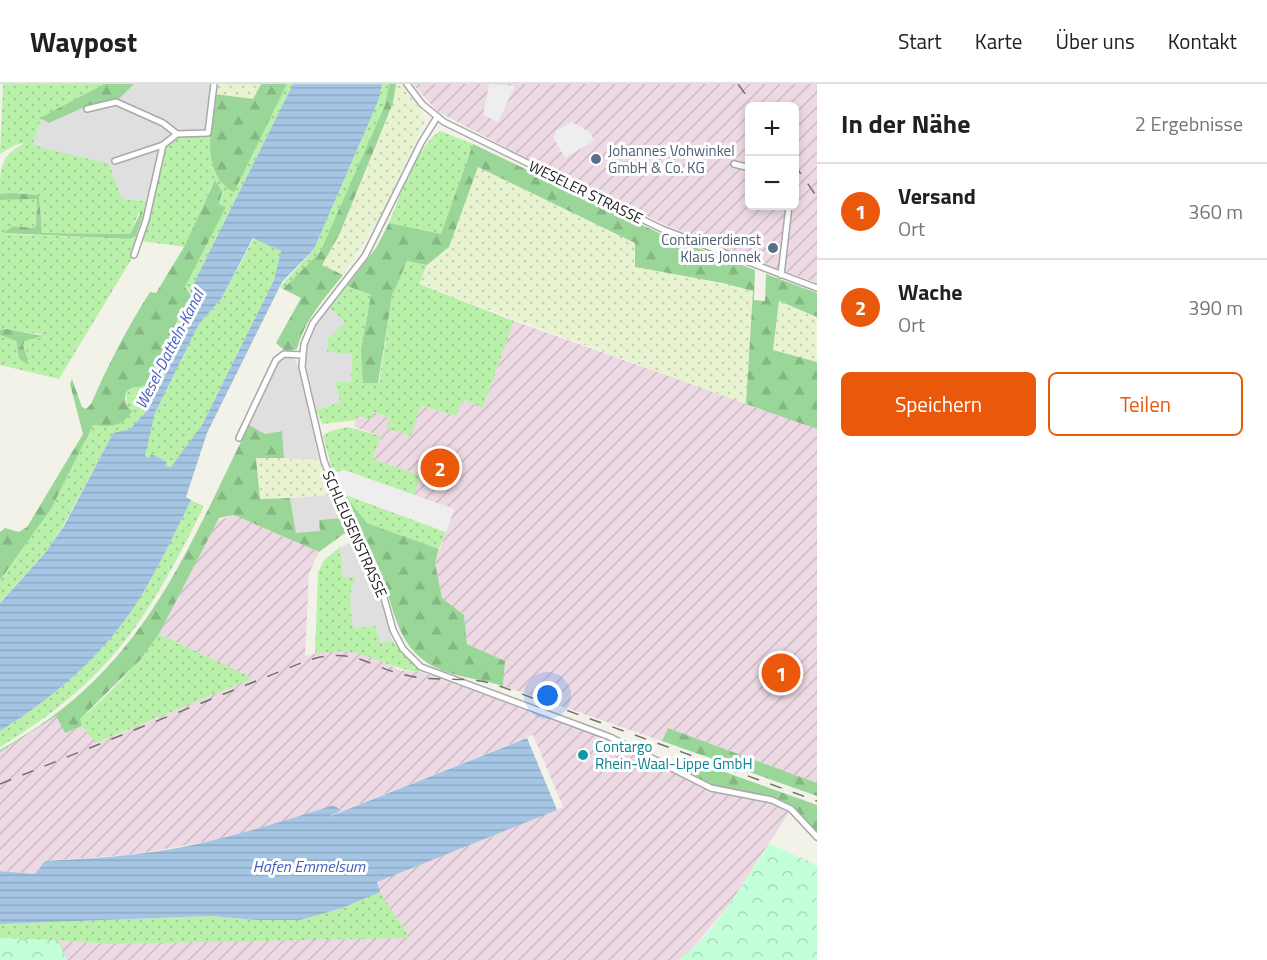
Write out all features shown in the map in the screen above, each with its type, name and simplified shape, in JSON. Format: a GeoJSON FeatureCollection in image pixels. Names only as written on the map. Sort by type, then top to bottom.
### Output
{"type":"FeatureCollection","features":[{"type":"Feature","properties":{"kind":"street"},"geometry":{"type":"LineString","coordinates":[[115,161],[163,145],[177,134],[208,133],[214,84]]}},
{"type":"Feature","properties":{"kind":"street","name":"WESELER STRASSE"},"geometry":{"type":"LineString","coordinates":[[407,84],[422,104],[437,117],[651,224],[817,288]]}},
{"type":"Feature","properties":{"kind":"street"},"geometry":{"type":"LineString","coordinates":[[87,109],[116,102],[163,123],[177,134]]}},
{"type":"Feature","properties":{"kind":"street","name":"SCHLEUSENSTRASSE"},"geometry":{"type":"LineString","coordinates":[[437,117],[411,162],[365,256],[307,333],[302,355],[304,381],[333,488],[380,583],[397,640],[421,667],[610,737],[711,788],[772,800],[791,809],[817,837]]}},
{"type":"Feature","properties":{"kind":"street"},"geometry":{"type":"LineString","coordinates":[[134,255],[146,219],[163,145]]}},
{"type":"Feature","properties":{"kind":"street"},"geometry":{"type":"LineString","coordinates":[[734,164],[745,167]]}},
{"type":"Feature","properties":{"kind":"street"},"geometry":{"type":"LineString","coordinates":[[781,275],[789,210]]}},
{"type":"Feature","properties":{"kind":"street"},"geometry":{"type":"LineString","coordinates":[[239,438],[276,360],[284,354],[302,355]]}},
{"type":"Feature","properties":{"kind":"shaded area"},"geometry":{"type":"Polygon","coordinates":[[[134,84],[216,84],[210,135],[151,201],[122,199],[33,145],[40,118],[49,123],[89,105],[116,102],[134,84]]]}},
{"type":"Feature","properties":{"kind":"shaded area"},"geometry":{"type":"Polygon","coordinates":[[[413,84],[817,84],[817,283],[668,226],[503,146],[437,111],[413,84]]]}},
{"type":"Feature","properties":{"kind":"shaded area"},"geometry":{"type":"Polygon","coordinates":[[[489,84],[515,86],[498,122],[483,115],[489,84]]]}},
{"type":"Feature","properties":{"kind":"shaded area"},"geometry":{"type":"Polygon","coordinates":[[[572,122],[591,133],[594,141],[565,158],[554,139],[556,131],[572,122]]]}},
{"type":"Feature","properties":{"kind":"shaded area"},"geometry":{"type":"Polygon","coordinates":[[[329,307],[346,322],[328,339],[352,354],[351,383],[335,382],[340,402],[316,410],[306,365],[306,350],[314,327],[329,307]]]}},
{"type":"Feature","properties":{"kind":"shaded area"},"geometry":{"type":"Polygon","coordinates":[[[514,321],[817,429],[817,783],[668,728],[662,741],[503,686],[505,661],[467,644],[464,615],[442,599],[435,563],[454,509],[414,495],[420,476],[373,459],[381,436],[354,427],[358,416],[373,412],[390,418],[387,427],[421,406],[456,416],[462,400],[483,408],[514,321]]]}},
{"type":"Feature","properties":{"kind":"shaded area"},"geometry":{"type":"Polygon","coordinates":[[[284,358],[293,358],[297,362],[319,460],[284,458],[282,431],[265,434],[249,425],[278,363],[284,358]]]}},
{"type":"Feature","properties":{"kind":"shaded area"},"geometry":{"type":"Polygon","coordinates":[[[344,470],[454,509],[446,532],[340,493],[333,473],[344,470]]]}},
{"type":"Feature","properties":{"kind":"shaded area"},"geometry":{"type":"Polygon","coordinates":[[[330,495],[341,518],[320,520],[321,531],[296,534],[290,498],[330,495]]]}},
{"type":"Feature","properties":{"kind":"shaded area"},"geometry":{"type":"Polygon","coordinates":[[[234,515],[319,552],[309,573],[305,656],[329,650],[352,651],[377,658],[399,670],[420,672],[609,738],[710,790],[771,801],[790,811],[731,902],[689,953],[679,960],[67,960],[57,940],[109,944],[380,892],[377,882],[563,807],[533,735],[327,817],[340,810],[333,805],[277,824],[215,840],[137,854],[45,861],[35,874],[0,871],[0,752],[56,716],[65,733],[83,726],[97,743],[252,678],[159,634],[217,521],[234,515]]]}},
{"type":"Feature","properties":{"kind":"shaded area"},"geometry":{"type":"Polygon","coordinates":[[[354,541],[375,582],[393,641],[384,645],[365,628],[354,628],[350,608],[351,590],[356,577],[343,577],[340,547],[354,541]]]}},
{"type":"Feature","properties":{"kind":"green space"},"geometry":{"type":"Polygon","coordinates":[[[3,84],[104,84],[41,118],[33,145],[109,164],[122,199],[148,201],[134,255],[59,379],[0,365],[0,335],[16,341],[19,358],[27,354],[23,345],[28,338],[39,338],[41,334],[0,330],[0,200],[37,199],[36,226],[33,228],[13,226],[3,233],[130,239],[136,236],[142,217],[139,212],[130,234],[42,233],[39,195],[0,194],[3,163],[11,152],[25,143],[15,145],[0,154],[3,84]]]}},
{"type":"Feature","properties":{"kind":"green space"},"geometry":{"type":"Polygon","coordinates":[[[104,84],[134,84],[116,102],[89,105],[49,123],[40,118],[104,84]]]}},
{"type":"Feature","properties":{"kind":"green space"},"geometry":{"type":"Polygon","coordinates":[[[216,84],[261,84],[253,99],[215,94],[216,84]]]}},
{"type":"Feature","properties":{"kind":"green space"},"geometry":{"type":"Polygon","coordinates":[[[261,84],[287,84],[234,192],[223,184],[216,174],[212,161],[210,134],[215,94],[253,99],[261,84]]]}},
{"type":"Feature","properties":{"kind":"green space"},"geometry":{"type":"Polygon","coordinates":[[[287,84],[293,84],[190,291],[185,287],[226,207],[219,204],[221,197],[214,181],[184,247],[142,241],[164,148],[180,137],[210,135],[213,159],[218,174],[222,181],[234,191],[287,84]]]}},
{"type":"Feature","properties":{"kind":"green space"},"geometry":{"type":"Polygon","coordinates":[[[382,84],[389,84],[385,105],[320,252],[283,289],[280,287],[314,249],[379,99],[382,84]]]}},
{"type":"Feature","properties":{"kind":"green space"},"geometry":{"type":"Polygon","coordinates":[[[389,84],[396,84],[393,103],[340,233],[322,265],[343,275],[310,319],[297,349],[286,352],[276,343],[301,298],[283,289],[320,252],[385,105],[389,84]]]}},
{"type":"Feature","properties":{"kind":"green space"},"geometry":{"type":"Polygon","coordinates":[[[396,84],[401,84],[424,115],[425,121],[379,219],[343,275],[322,265],[340,233],[363,179],[393,103],[396,84]]]}},
{"type":"Feature","properties":{"kind":"green space"},"geometry":{"type":"Polygon","coordinates":[[[440,131],[473,144],[441,234],[389,223],[417,159],[424,147],[440,131]]]}},
{"type":"Feature","properties":{"kind":"green space"},"geometry":{"type":"Polygon","coordinates":[[[473,144],[659,233],[755,270],[754,300],[765,301],[766,274],[817,293],[817,317],[779,301],[773,350],[817,362],[817,429],[746,404],[753,291],[723,283],[635,267],[635,243],[478,167],[449,247],[427,265],[407,261],[392,296],[378,383],[363,383],[361,349],[371,295],[347,286],[376,248],[389,223],[441,234],[473,144]]]}},
{"type":"Feature","properties":{"kind":"green space"},"geometry":{"type":"Polygon","coordinates":[[[478,167],[723,283],[753,291],[746,404],[419,284],[431,259],[442,255],[449,247],[478,167]]]}},
{"type":"Feature","properties":{"kind":"green space"},"geometry":{"type":"Polygon","coordinates":[[[215,180],[222,192],[219,204],[226,207],[185,287],[195,300],[187,302],[145,385],[127,391],[126,403],[132,411],[128,416],[116,425],[93,425],[51,509],[0,580],[0,532],[5,528],[19,532],[27,527],[83,434],[70,384],[72,379],[82,407],[86,409],[91,404],[118,347],[150,292],[156,293],[184,247],[215,180]]]}},
{"type":"Feature","properties":{"kind":"green space"},"geometry":{"type":"Polygon","coordinates":[[[0,194],[39,195],[42,233],[130,234],[142,210],[142,217],[136,236],[130,239],[3,233],[13,226],[33,228],[36,226],[37,199],[0,200],[0,194]]]}},
{"type":"Feature","properties":{"kind":"green space"},"geometry":{"type":"Polygon","coordinates":[[[254,238],[281,251],[274,280],[197,435],[171,467],[165,466],[166,462],[151,455],[149,458],[145,456],[155,413],[199,324],[221,299],[254,238]]]}},
{"type":"Feature","properties":{"kind":"green space"},"geometry":{"type":"Polygon","coordinates":[[[407,261],[427,265],[419,284],[514,321],[483,408],[463,400],[456,416],[421,406],[411,436],[386,428],[390,418],[374,412],[371,420],[358,416],[357,420],[322,424],[316,410],[340,402],[335,382],[351,382],[352,354],[327,352],[328,339],[345,322],[329,307],[347,286],[371,295],[361,349],[379,383],[392,296],[407,261]]]}},
{"type":"Feature","properties":{"kind":"green space"},"geometry":{"type":"Polygon","coordinates":[[[189,300],[195,300],[189,326],[148,410],[130,429],[113,433],[63,526],[45,553],[0,602],[0,580],[51,509],[93,425],[107,426],[128,408],[126,394],[130,389],[145,385],[189,300]]]}},
{"type":"Feature","properties":{"kind":"green space"},"geometry":{"type":"Polygon","coordinates":[[[779,301],[817,317],[817,362],[773,350],[779,301]]]}},
{"type":"Feature","properties":{"kind":"green space"},"geometry":{"type":"Polygon","coordinates":[[[6,329],[43,336],[25,341],[23,345],[28,360],[25,363],[19,358],[16,341],[0,335],[0,330],[6,329]]]}},
{"type":"Feature","properties":{"kind":"green space"},"geometry":{"type":"Polygon","coordinates":[[[249,425],[265,434],[282,431],[284,458],[256,458],[260,499],[290,498],[296,533],[320,531],[319,520],[341,518],[347,528],[345,533],[319,552],[234,515],[219,518],[159,634],[140,660],[80,719],[82,726],[65,733],[56,716],[0,752],[48,720],[89,686],[123,649],[152,610],[178,567],[249,425]]]}},
{"type":"Feature","properties":{"kind":"green space"},"geometry":{"type":"Polygon","coordinates":[[[348,427],[381,436],[373,459],[421,476],[414,495],[344,470],[333,473],[323,436],[330,431],[348,427]]]}},
{"type":"Feature","properties":{"kind":"green space"},"geometry":{"type":"Polygon","coordinates":[[[256,457],[319,460],[330,495],[260,499],[256,457]]]}},
{"type":"Feature","properties":{"kind":"green space"},"geometry":{"type":"Polygon","coordinates":[[[340,493],[344,494],[367,523],[439,549],[435,563],[442,598],[464,615],[467,644],[505,661],[503,686],[444,671],[426,662],[415,653],[400,630],[378,566],[340,493]]]}},
{"type":"Feature","properties":{"kind":"green space"},"geometry":{"type":"Polygon","coordinates":[[[344,494],[446,532],[439,549],[367,523],[344,494]]]}},
{"type":"Feature","properties":{"kind":"green space"},"geometry":{"type":"Polygon","coordinates":[[[191,500],[204,506],[164,582],[123,644],[71,697],[0,747],[0,731],[43,702],[63,685],[101,649],[118,629],[147,586],[191,500]]]}},
{"type":"Feature","properties":{"kind":"green space"},"geometry":{"type":"Polygon","coordinates":[[[340,547],[343,577],[356,577],[351,591],[350,609],[354,628],[375,626],[381,643],[393,641],[420,672],[345,651],[315,654],[318,572],[324,560],[340,547]]]}},
{"type":"Feature","properties":{"kind":"green space"},"geometry":{"type":"Polygon","coordinates":[[[159,634],[253,678],[96,743],[79,723],[80,719],[122,679],[159,634]]]}},
{"type":"Feature","properties":{"kind":"green space"},"geometry":{"type":"Polygon","coordinates":[[[668,728],[817,783],[817,796],[662,741],[668,728]]]}},
{"type":"Feature","properties":{"kind":"green space"},"geometry":{"type":"Polygon","coordinates":[[[686,770],[725,772],[817,805],[817,835],[792,808],[712,786],[686,770]]]}},
{"type":"Feature","properties":{"kind":"green space"},"geometry":{"type":"Polygon","coordinates":[[[770,844],[817,865],[817,960],[679,960],[718,921],[770,844]]]}},
{"type":"Feature","properties":{"kind":"green space"},"geometry":{"type":"Polygon","coordinates":[[[380,892],[410,938],[109,944],[58,940],[67,960],[0,960],[0,924],[211,916],[257,920],[300,920],[342,908],[380,892]]]}},
{"type":"Feature","properties":{"kind":"green space"},"geometry":{"type":"Polygon","coordinates":[[[0,938],[57,940],[67,960],[0,960],[0,938]]]}},
{"type":"Feature","properties":{"kind":"water"},"geometry":{"type":"Polygon","coordinates":[[[293,84],[382,84],[379,99],[314,249],[282,282],[207,433],[186,497],[191,500],[147,586],[118,629],[82,668],[43,702],[0,731],[0,603],[45,553],[64,526],[113,433],[130,429],[148,410],[193,318],[195,300],[190,291],[293,84]],[[253,238],[221,299],[199,324],[155,413],[145,456],[149,458],[151,454],[167,462],[165,466],[171,467],[202,425],[274,280],[281,251],[253,238]]]}},
{"type":"Feature","properties":{"kind":"water","name":"Hafen Emmelsum"},"geometry":{"type":"Polygon","coordinates":[[[527,738],[557,810],[377,882],[380,892],[342,908],[300,920],[257,920],[211,916],[0,924],[0,871],[35,874],[45,861],[114,856],[187,846],[333,805],[341,810],[328,817],[527,738]]]}},
{"type":"Feature","properties":{"kind":"railway"},"geometry":{"type":"LineString","coordinates":[[738,84],[751,102]]}},
{"type":"Feature","properties":{"kind":"railway"},"geometry":{"type":"LineString","coordinates":[[799,171],[817,197]]}},
{"type":"Feature","properties":{"kind":"railway"},"geometry":{"type":"LineString","coordinates":[[0,784],[306,661],[337,655],[361,660],[410,676],[473,680],[494,684],[817,801]]}},
{"type":"Feature","properties":{"kind":"place","name":"Johannes Vohwinkel GmbH & Co. KG"},"geometry":{"type":"Point","coordinates":[596,159]}},
{"type":"Feature","properties":{"kind":"place","name":"Containerdienst Klaus Jonnek"},"geometry":{"type":"Point","coordinates":[773,248]}},
{"type":"Feature","properties":{"kind":"place","name":"Wache"},"geometry":{"type":"Point","coordinates":[440,468]}},
{"type":"Feature","properties":{"kind":"place","name":"Versand"},"geometry":{"type":"Point","coordinates":[781,673]}},
{"type":"Feature","properties":{"kind":"place","name":"Contargo Rhein-Waal-Lippe GmbH"},"geometry":{"type":"Point","coordinates":[583,755]}},
{"type":"Feature","properties":{"kind":"water label","name":"Wesel-Datteln-Kanal"},"geometry":{"type":"Point","coordinates":[169,349]}}]}
